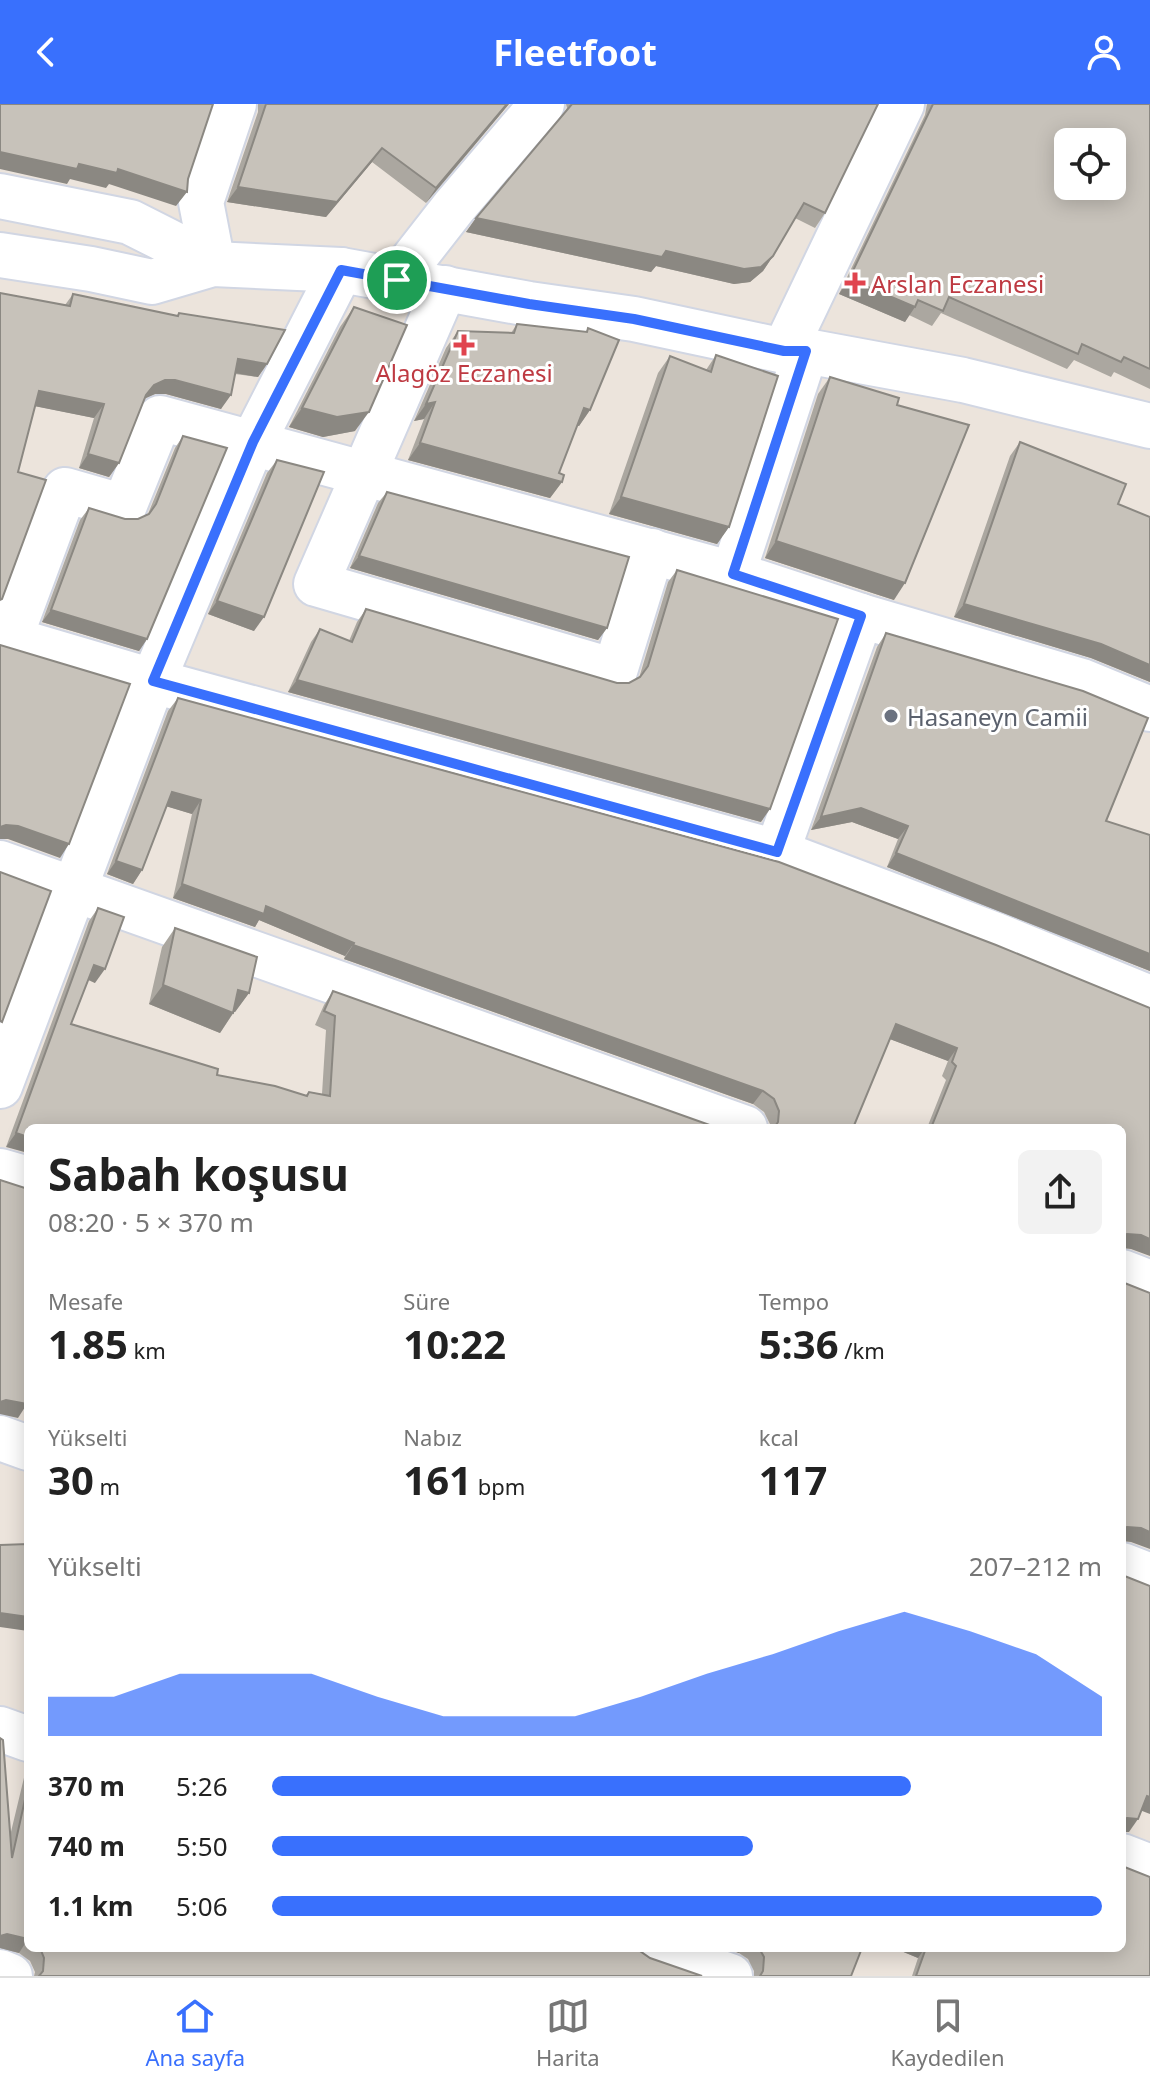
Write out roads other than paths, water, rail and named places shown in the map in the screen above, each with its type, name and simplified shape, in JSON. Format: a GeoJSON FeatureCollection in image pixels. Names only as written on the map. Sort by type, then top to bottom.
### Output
{"type":"FeatureCollection","features":[{"type":"Feature","properties":{"kind":"street"},"geometry":{"type":"LineString","coordinates":[[213,264],[201,202],[234,104]]}},
{"type":"Feature","properties":{"kind":"street"},"geometry":{"type":"LineString","coordinates":[[397,280],[454,207],[542,104]]}},
{"type":"Feature","properties":{"kind":"street"},"geometry":{"type":"LineString","coordinates":[[733,574],[795,351],[902,104]]}},
{"type":"Feature","properties":{"kind":"street"},"geometry":{"type":"LineString","coordinates":[[0,196],[130,222],[213,264]]}},
{"type":"Feature","properties":{"kind":"street"},"geometry":{"type":"LineString","coordinates":[[0,255],[152,282],[213,264],[341,270],[529,304],[634,319],[963,380],[1150,426]]}},
{"type":"Feature","properties":{"kind":"street"},"geometry":{"type":"LineString","coordinates":[[0,1086],[153,681],[253,442],[341,270]]}},
{"type":"Feature","properties":{"kind":"street"},"geometry":{"type":"LineString","coordinates":[[445,288],[316,584],[615,671],[652,551]]}},
{"type":"Feature","properties":{"kind":"street"},"geometry":{"type":"LineString","coordinates":[[1150,709],[1082,681],[861,616],[733,574],[160,418],[124,507],[65,490],[5,637],[153,681],[777,852],[996,935],[1150,998]]}},
{"type":"Feature","properties":{"kind":"street"},"geometry":{"type":"LineString","coordinates":[[777,852],[861,616]]}},
{"type":"Feature","properties":{"kind":"street"},"geometry":{"type":"LineString","coordinates":[[0,863],[673,1115],[723,1124]]}},
{"type":"Feature","properties":{"kind":"street"},"geometry":{"type":"LineString","coordinates":[[0,1171],[24,1178]]}},
{"type":"Feature","properties":{"kind":"street"},"geometry":{"type":"LineString","coordinates":[[1126,1274],[1150,1283]]}},
{"type":"Feature","properties":{"kind":"street"},"geometry":{"type":"LineString","coordinates":[[0,1438],[24,1447]]}},
{"type":"Feature","properties":{"kind":"street"},"geometry":{"type":"LineString","coordinates":[[1126,1567],[1150,1576]]}},
{"type":"Feature","properties":{"kind":"street"},"geometry":{"type":"LineString","coordinates":[[0,1729],[24,1738]]}},
{"type":"Feature","properties":{"kind":"street"},"geometry":{"type":"LineString","coordinates":[[1126,1858],[1150,1867]]}},
{"type":"Feature","properties":{"kind":"street"},"geometry":{"type":"LineString","coordinates":[[648,1952],[648,1976]]}},
{"type":"Feature","properties":{"kind":"street"},"geometry":{"type":"LineString","coordinates":[[660,1952],[730,1976]]}},
{"type":"Feature","properties":{"kind":"street"},"geometry":{"type":"LineString","coordinates":[[0,1972],[10,1976]]}},
{"type":"Feature","properties":{"kind":"place","name":"Arslan Eczanesi"},"geometry":{"type":"Point","coordinates":[855,283]}},
{"type":"Feature","properties":{"kind":"place","name":"Alagöz Eczanesi"},"geometry":{"type":"Point","coordinates":[464,345]}},
{"type":"Feature","properties":{"kind":"place","name":"Hasaneyn Camii"},"geometry":{"type":"Point","coordinates":[891,716]}}]}
